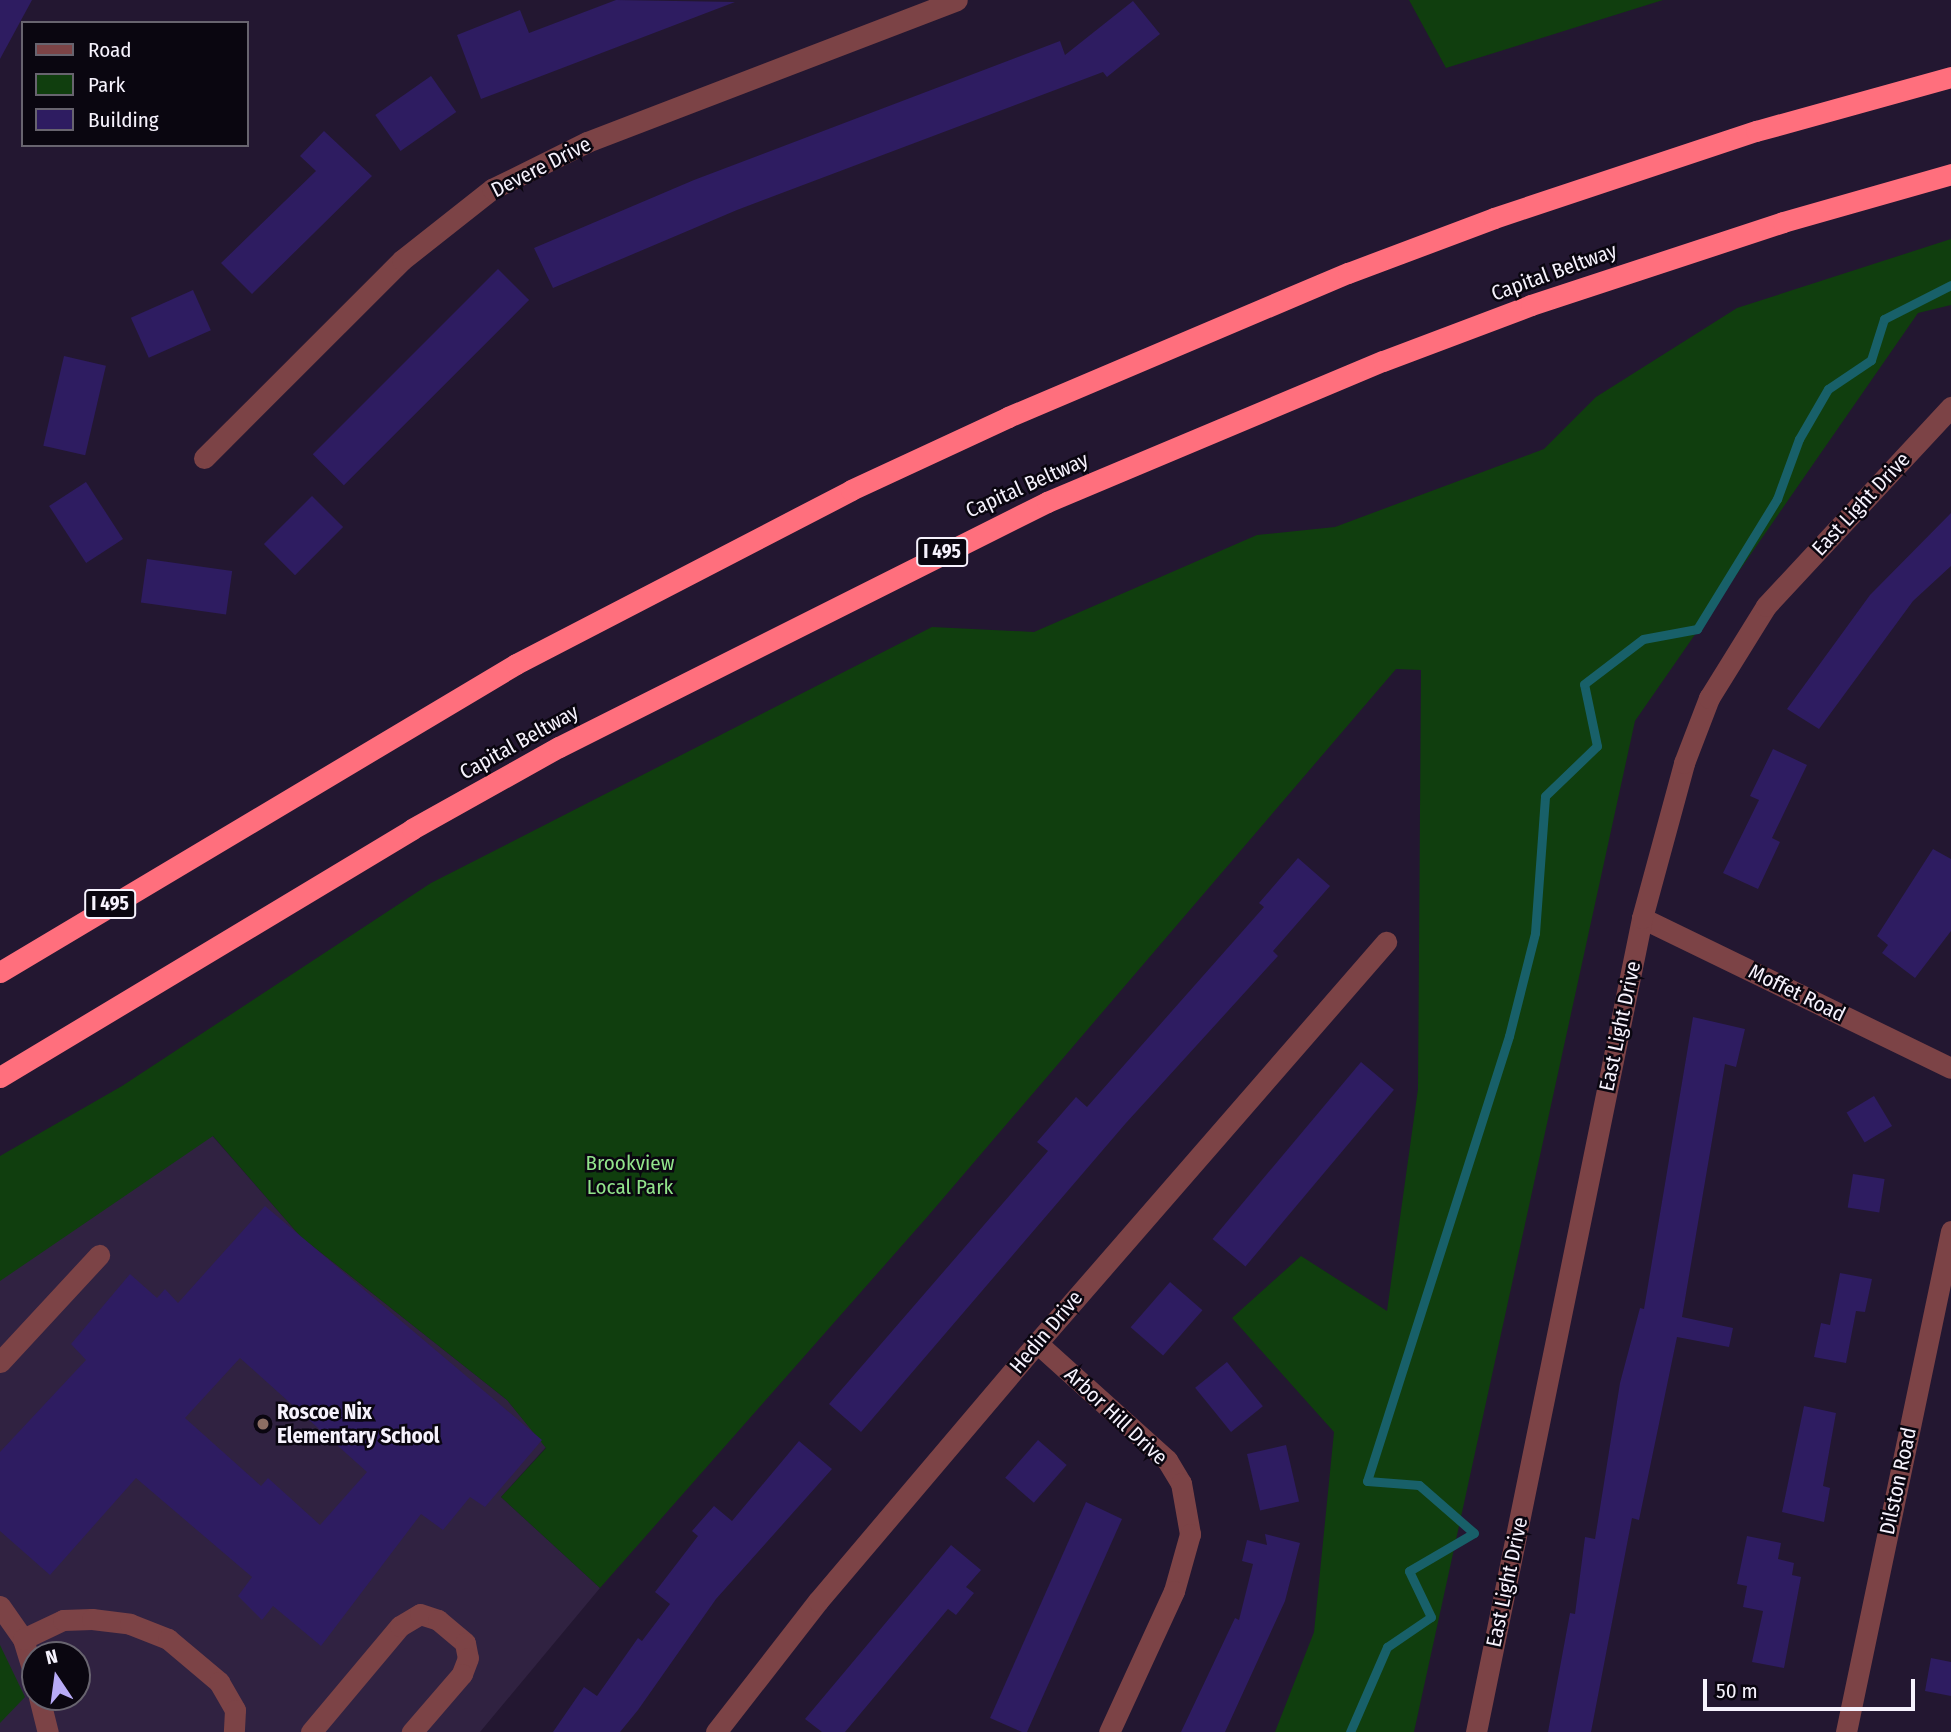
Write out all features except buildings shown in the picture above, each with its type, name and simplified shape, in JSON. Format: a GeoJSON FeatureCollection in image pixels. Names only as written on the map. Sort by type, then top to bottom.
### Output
{"type":"FeatureCollection","features":[{"type":"Feature","properties":{"kind":"highway","name":"I 495"},"geometry":{"type":"LineString","coordinates":[[0,972],[516,664],[851,490],[1008,417],[1324,283],[1494,218],[1756,131],[1951,77]]}},
{"type":"Feature","properties":{"kind":"highway","name":"Capital Beltway"},"geometry":{"type":"LineString","coordinates":[[0,1077],[389,842],[559,747],[1047,502],[1371,366],[1531,306],[1783,222],[1951,174]]}},
{"type":"Feature","properties":{"kind":"street","name":"Devere Drive"},"geometry":{"type":"LineString","coordinates":[[204,458],[402,260],[492,189],[587,142],[957,0]]}},
{"type":"Feature","properties":{"kind":"street","name":"East Light Drive"},"geometry":{"type":"LineString","coordinates":[[1476,1732],[1642,918],[1684,763],[1709,698],[1766,606],[1951,407]]}},
{"type":"Feature","properties":{"kind":"street","name":"Moffet Road"},"geometry":{"type":"LineString","coordinates":[[1642,918],[1951,1068]]}},
{"type":"Feature","properties":{"kind":"street","name":"Hedin Drive"},"geometry":{"type":"LineString","coordinates":[[716,1732],[818,1601],[1037,1343],[1387,942]]}},
{"type":"Feature","properties":{"kind":"street","name":"Dilston Road"},"geometry":{"type":"LineString","coordinates":[[1846,1732],[1951,1231]]}},
{"type":"Feature","properties":{"kind":"street"},"geometry":{"type":"LineString","coordinates":[[0,1362],[99,1255]]}},
{"type":"Feature","properties":{"kind":"street","name":"Arbor Hill Drive"},"geometry":{"type":"LineString","coordinates":[[1037,1343],[1167,1460],[1181,1483],[1190,1534],[1174,1591],[1109,1732]]}},
{"type":"Feature","properties":{"kind":"street"},"geometry":{"type":"LineString","coordinates":[[0,1606],[23,1639],[63,1620],[92,1619],[130,1624],[167,1639],[219,1682],[234,1710],[234,1732]]}},
{"type":"Feature","properties":{"kind":"street"},"geometry":{"type":"LineString","coordinates":[[311,1732],[400,1626],[420,1614],[438,1620],[465,1643],[468,1658],[462,1674],[412,1732]]}},
{"type":"Feature","properties":{"kind":"street"},"geometry":{"type":"LineString","coordinates":[[43,1711],[48,1732]]}},
{"type":"Feature","properties":{"kind":"shaded area","name":"Roscoe Nix Elementary School"},"geometry":{"type":"Polygon","coordinates":[[[209,1132],[300,1236],[507,1400],[546,1447],[501,1497],[600,1588],[480,1732],[0,1732],[0,1263],[209,1132]]]}},
{"type":"Feature","properties":{"kind":"green space"},"geometry":{"type":"Polygon","coordinates":[[[1409,0],[1663,0],[1446,68],[1409,0]]]}},
{"type":"Feature","properties":{"kind":"green space","name":"Brookview Local Park"},"geometry":{"type":"Polygon","coordinates":[[[1951,239],[1951,305],[1918,313],[1635,721],[1414,1732],[1275,1732],[1314,1632],[1334,1432],[1232,1318],[1301,1256],[1387,1311],[1418,1089],[1421,670],[1396,669],[928,1216],[600,1588],[501,1497],[546,1448],[507,1400],[300,1236],[213,1136],[0,1281],[0,1156],[122,1086],[431,883],[932,627],[1034,632],[1257,535],[1335,527],[1544,449],[1596,397],[1737,308],[1951,239]]]}},
{"type":"Feature","properties":{"kind":"green space"},"geometry":{"type":"Polygon","coordinates":[[[0,1645],[21,1689],[21,1701],[0,1723],[0,1645]]]}},
{"type":"Feature","properties":{"kind":"waterway"},"geometry":{"type":"LineString","coordinates":[[1350,1732],[1387,1647],[1431,1617],[1409,1571],[1474,1533],[1419,1485],[1367,1481],[1509,1036],[1535,933],[1545,796],[1597,746],[1584,684],[1643,639],[1697,629],[1777,499],[1799,439],[1828,389],[1871,360],[1884,319],[1951,285]]}},
{"type":"Feature","properties":{"kind":"place","name":"Roscoe Nix Elementary School"},"geometry":{"type":"Point","coordinates":[263,1424]}}]}
